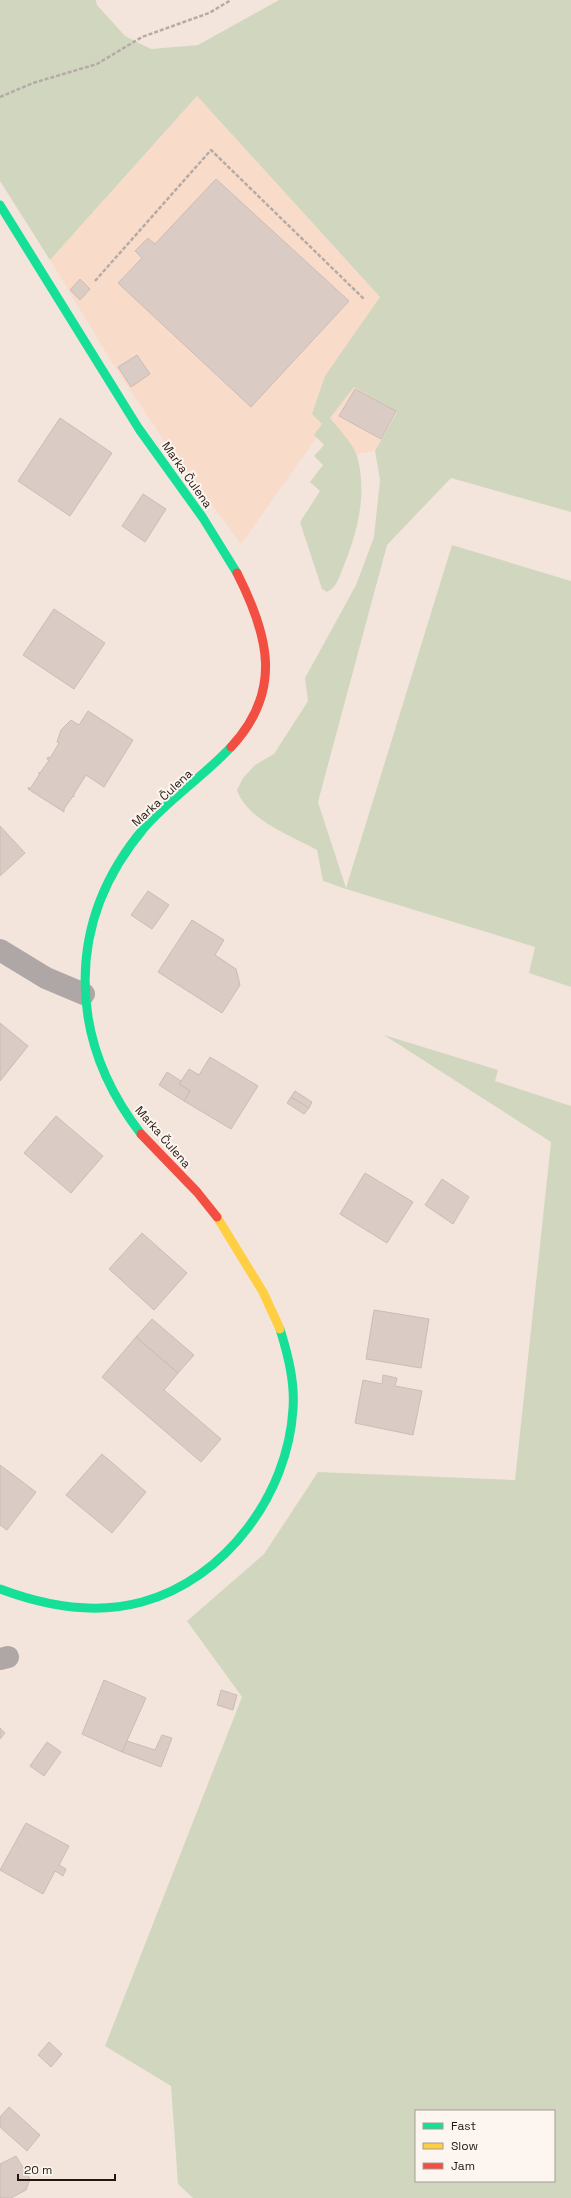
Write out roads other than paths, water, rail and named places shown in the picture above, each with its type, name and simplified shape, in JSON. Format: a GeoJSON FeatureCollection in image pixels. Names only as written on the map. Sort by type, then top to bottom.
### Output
{"type":"FeatureCollection","features":[{"type":"Feature","properties":{"kind":"street","name":"Marka Čulena"},"geometry":{"type":"LineString","coordinates":[[0,205],[141,431],[236,568],[261,630],[267,664],[263,695],[252,720],[232,746],[205,775],[145,827],[124,857],[93,922],[86,960],[84,994],[90,1033],[101,1068],[117,1100],[139,1131],[206,1204],[257,1279],[274,1313],[286,1344],[294,1378],[294,1416],[288,1452],[274,1486],[261,1510],[244,1534],[198,1575],[173,1590],[146,1601],[116,1607],[88,1609],[57,1606],[27,1600],[0,1589]]}},
{"type":"Feature","properties":{"kind":"street"},"geometry":{"type":"LineString","coordinates":[[0,950],[46,978],[84,994]]}}]}
